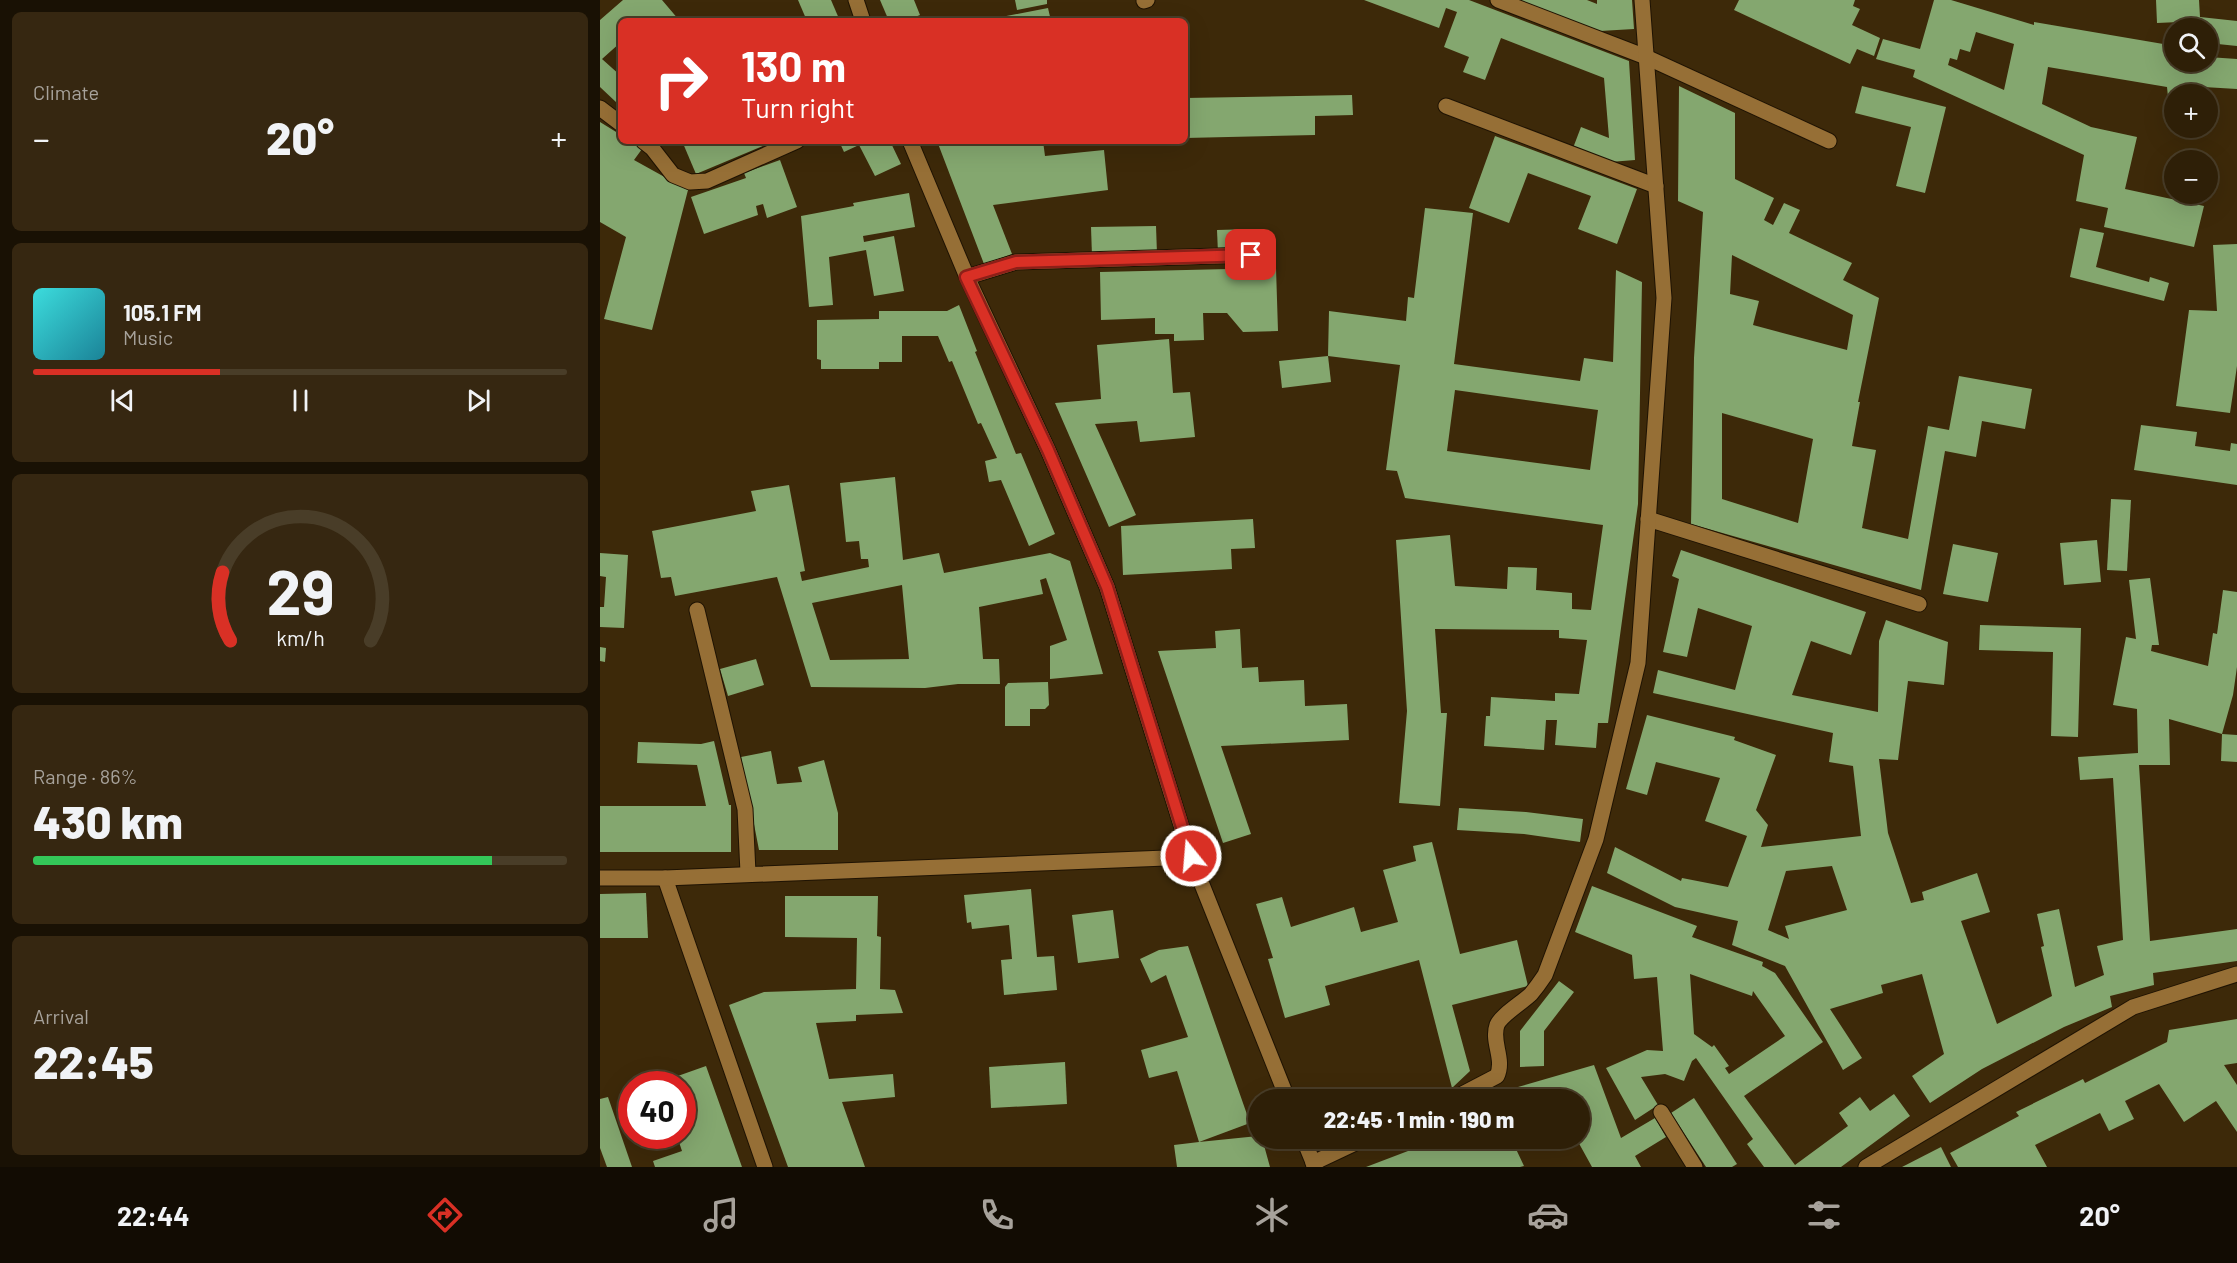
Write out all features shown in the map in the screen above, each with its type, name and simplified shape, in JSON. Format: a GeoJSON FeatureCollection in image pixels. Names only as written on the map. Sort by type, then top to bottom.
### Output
{"type":"FeatureCollection","features":[{"type":"Feature","properties":{"kind":"street"},"geometry":{"type":"LineString","coordinates":[[856,0],[862,18]]}},
{"type":"Feature","properties":{"kind":"street"},"geometry":{"type":"LineString","coordinates":[[1498,0],[1646,57],[1829,141]]}},
{"type":"Feature","properties":{"kind":"street"},"geometry":{"type":"LineString","coordinates":[[1472,1089],[1497,1076],[1500,1070],[1500,1054],[1496,1035],[1498,1023],[1532,993],[1545,975],[1596,839],[1638,663],[1664,298],[1642,0]]}},
{"type":"Feature","properties":{"kind":"street"},"geometry":{"type":"LineString","coordinates":[[1446,106],[1656,186]]}},
{"type":"Feature","properties":{"kind":"street"},"geometry":{"type":"LineString","coordinates":[[600,108],[618,122]]}},
{"type":"Feature","properties":{"kind":"street"},"geometry":{"type":"LineString","coordinates":[[647,144],[673,175],[690,182],[707,181],[790,144]]}},
{"type":"Feature","properties":{"kind":"street"},"geometry":{"type":"LineString","coordinates":[[911,144],[966,277],[1048,450],[1107,587],[1191,856],[1284,1089]]}},
{"type":"Feature","properties":{"kind":"street"},"geometry":{"type":"LineString","coordinates":[[966,277],[1016,262],[1251,255]]}},
{"type":"Feature","properties":{"kind":"street"},"geometry":{"type":"LineString","coordinates":[[1648,519],[1919,604]]}},
{"type":"Feature","properties":{"kind":"street"},"geometry":{"type":"LineString","coordinates":[[697,610],[745,809],[748,873]]}},
{"type":"Feature","properties":{"kind":"street"},"geometry":{"type":"LineString","coordinates":[[600,878],[665,878],[1191,856]]}},
{"type":"Feature","properties":{"kind":"street"},"geometry":{"type":"LineString","coordinates":[[665,878],[765,1167]]}},
{"type":"Feature","properties":{"kind":"street"},"geometry":{"type":"LineString","coordinates":[[1866,1167],[2133,1007],[2237,974]]}},
{"type":"Feature","properties":{"kind":"street"},"geometry":{"type":"LineString","coordinates":[[1660,1112],[1695,1167]]}},
{"type":"Feature","properties":{"kind":"street"},"geometry":{"type":"LineString","coordinates":[[1307,1149],[1314,1165],[1345,1149]]}},
{"type":"Feature","properties":{"kind":"building"},"geometry":{"type":"Polygon","coordinates":[[[623,0],[662,0],[677,18],[618,18],[618,45],[602,59],[618,73],[617,103],[600,87],[600,20],[623,0]]]}},
{"type":"Feature","properties":{"kind":"building"},"geometry":{"type":"Polygon","coordinates":[[[798,0],[831,0],[839,18],[806,18],[798,0]]]}},
{"type":"Feature","properties":{"kind":"building"},"geometry":{"type":"Polygon","coordinates":[[[880,0],[914,0],[920,15],[912,18],[888,18],[880,0]]]}},
{"type":"Feature","properties":{"kind":"building"},"geometry":{"type":"Polygon","coordinates":[[[1015,0],[1047,0],[1047,4],[1017,10],[1015,0]]]}},
{"type":"Feature","properties":{"kind":"building"},"geometry":{"type":"Polygon","coordinates":[[[1364,0],[1469,0],[1629,61],[1635,160],[1610,162],[1573,148],[1581,127],[1609,138],[1604,78],[1501,38],[1485,80],[1463,72],[1469,57],[1444,47],[1457,12],[1446,8],[1439,28],[1364,0]]]}},
{"type":"Feature","properties":{"kind":"building"},"geometry":{"type":"Polygon","coordinates":[[[1518,0],[1587,0],[1597,4],[1597,0],[1632,0],[1634,29],[1600,31],[1518,0]]]}},
{"type":"Feature","properties":{"kind":"building"},"geometry":{"type":"Polygon","coordinates":[[[1739,0],[1855,0],[1853,6],[1860,9],[1852,25],[1880,38],[1874,56],[1857,49],[1850,64],[1734,10],[1739,0]]]}},
{"type":"Feature","properties":{"kind":"building"},"geometry":{"type":"Polygon","coordinates":[[[1934,0],[1951,0],[2034,25],[2034,22],[2164,44],[2164,72],[2218,72],[2218,58],[2237,59],[2237,89],[2218,88],[2218,84],[2164,84],[2164,86],[2048,67],[2042,104],[2091,127],[2137,137],[2125,189],[2164,197],[2164,204],[2204,206],[2194,247],[2104,227],[2108,208],[2076,201],[2084,155],[1913,77],[1915,70],[1876,59],[1883,39],[1920,49],[1934,0]],[[1976,32],[1970,52],[1960,49],[1957,60],[1950,58],[1948,65],[2004,90],[2014,44],[1976,32]]]}},
{"type":"Feature","properties":{"kind":"building"},"geometry":{"type":"Polygon","coordinates":[[[2156,0],[2199,0],[2200,17],[2209,18],[2164,18],[2164,23],[2157,23],[2156,0]]]}},
{"type":"Feature","properties":{"kind":"building"},"geometry":{"type":"Polygon","coordinates":[[[1048,8],[1050,18],[996,18],[1048,8]]]}},
{"type":"Feature","properties":{"kind":"building"},"geometry":{"type":"Polygon","coordinates":[[[2218,19],[2237,21],[2237,46],[2218,44],[2218,19]]]}},
{"type":"Feature","properties":{"kind":"building"},"geometry":{"type":"Polygon","coordinates":[[[1679,86],[1735,113],[1735,179],[1774,198],[1764,220],[1773,225],[1784,203],[1800,210],[1789,233],[1852,263],[1843,280],[1879,298],[1858,402],[1860,402],[1852,446],[1876,450],[1862,528],[1908,539],[1928,426],[1949,430],[1959,376],[2032,389],[2025,429],[1982,421],[1976,457],[1945,451],[1921,590],[1691,524],[1694,358],[1703,212],[1678,201],[1679,86]],[[1732,255],[1730,294],[1759,301],[1753,325],[1847,350],[1853,315],[1732,255]],[[1722,413],[1722,499],[1798,523],[1813,439],[1722,413]]]}},
{"type":"Feature","properties":{"kind":"building"},"geometry":{"type":"Polygon","coordinates":[[[1862,86],[1946,107],[1925,193],[1896,186],[1911,127],[1855,113],[1862,86]]]}},
{"type":"Feature","properties":{"kind":"building"},"geometry":{"type":"Polygon","coordinates":[[[1352,95],[1353,115],[1315,116],[1315,135],[1188,138],[1188,98],[1352,95]]]}},
{"type":"Feature","properties":{"kind":"building"},"geometry":{"type":"Polygon","coordinates":[[[600,122],[618,133],[618,144],[634,144],[642,149],[634,160],[688,190],[652,330],[604,319],[626,237],[600,222],[600,122]]]}},
{"type":"Feature","properties":{"kind":"building"},"geometry":{"type":"Polygon","coordinates":[[[1495,136],[1637,189],[1617,244],[1578,229],[1591,196],[1528,173],[1509,223],[1469,208],[1495,136]]]}},
{"type":"Feature","properties":{"kind":"building"},"geometry":{"type":"Polygon","coordinates":[[[683,144],[768,144],[696,174],[683,144]]]}},
{"type":"Feature","properties":{"kind":"building"},"geometry":{"type":"Polygon","coordinates":[[[840,144],[891,144],[901,164],[875,176],[859,145],[844,152],[840,144]]]}},
{"type":"Feature","properties":{"kind":"building"},"geometry":{"type":"Polygon","coordinates":[[[938,144],[1043,144],[1045,156],[1104,150],[1108,190],[993,205],[1012,254],[984,264],[938,144]]]}},
{"type":"Feature","properties":{"kind":"building"},"geometry":{"type":"Polygon","coordinates":[[[780,160],[797,207],[767,218],[763,204],[756,206],[758,215],[704,234],[691,197],[746,178],[744,173],[780,160]]]}},
{"type":"Feature","properties":{"kind":"building"},"geometry":{"type":"Polygon","coordinates":[[[909,193],[915,227],[863,236],[864,242],[894,236],[904,291],[874,296],[866,250],[829,257],[833,305],[809,307],[801,216],[854,206],[853,203],[909,193]]]}},
{"type":"Feature","properties":{"kind":"building"},"geometry":{"type":"Polygon","coordinates":[[[1425,208],[1473,213],[1454,364],[1580,381],[1584,358],[1613,362],[1616,270],[1642,282],[1638,504],[1608,723],[1598,723],[1596,748],[1555,745],[1557,720],[1546,720],[1544,750],[1484,746],[1486,716],[1490,716],[1491,697],[1555,701],[1555,693],[1579,694],[1587,640],[1559,638],[1559,630],[1435,629],[1441,713],[1447,713],[1440,806],[1399,803],[1407,711],[1396,540],[1450,535],[1455,586],[1507,589],[1508,567],[1537,568],[1536,590],[1572,593],[1572,609],[1591,610],[1603,525],[1405,498],[1397,471],[1386,470],[1400,365],[1328,356],[1329,311],[1406,321],[1408,297],[1414,298],[1425,208]],[[1455,390],[1447,451],[1590,470],[1598,410],[1455,390]]]}},
{"type":"Feature","properties":{"kind":"building"},"geometry":{"type":"Polygon","coordinates":[[[1156,226],[1157,254],[1092,256],[1091,227],[1156,226]]]}},
{"type":"Feature","properties":{"kind":"building"},"geometry":{"type":"Polygon","coordinates":[[[2080,228],[2104,233],[2096,267],[2149,282],[2150,277],[2169,283],[2164,301],[2070,277],[2080,228]]]}},
{"type":"Feature","properties":{"kind":"building"},"geometry":{"type":"Polygon","coordinates":[[[1252,229],[1253,253],[1218,253],[1217,230],[1252,229]]]}},
{"type":"Feature","properties":{"kind":"building"},"geometry":{"type":"Polygon","coordinates":[[[2237,244],[2237,366],[2230,413],[2176,406],[2189,310],[2217,311],[2213,245],[2237,244]]]}},
{"type":"Feature","properties":{"kind":"building"},"geometry":{"type":"Polygon","coordinates":[[[1276,268],[1278,331],[1243,332],[1227,313],[1203,313],[1204,340],[1174,341],[1174,334],[1155,334],[1155,318],[1101,320],[1100,272],[1276,268]]]}},
{"type":"Feature","properties":{"kind":"building"},"geometry":{"type":"Polygon","coordinates":[[[959,305],[977,351],[975,352],[1016,454],[1021,453],[1055,534],[1029,546],[1001,480],[989,482],[985,461],[997,458],[981,423],[978,424],[952,361],[949,362],[938,336],[902,336],[902,362],[879,362],[879,369],[821,369],[821,360],[817,359],[817,320],[879,319],[879,311],[947,311],[959,305]]]}},
{"type":"Feature","properties":{"kind":"building"},"geometry":{"type":"Polygon","coordinates":[[[1169,339],[1173,393],[1190,392],[1195,437],[1140,442],[1137,421],[1095,424],[1136,515],[1109,527],[1055,403],[1101,399],[1097,345],[1169,339]]]}},
{"type":"Feature","properties":{"kind":"building"},"geometry":{"type":"Polygon","coordinates":[[[1328,356],[1331,382],[1282,388],[1279,361],[1328,356]]]}},
{"type":"Feature","properties":{"kind":"building"},"geometry":{"type":"Polygon","coordinates":[[[2141,425],[2197,432],[2195,446],[2230,451],[2231,443],[2237,444],[2237,485],[2134,470],[2141,425]]]}},
{"type":"Feature","properties":{"kind":"building"},"geometry":{"type":"Polygon","coordinates":[[[895,477],[903,560],[939,553],[944,573],[1050,553],[1070,561],[1103,674],[1050,679],[1050,646],[1067,640],[1046,578],[1040,580],[1043,594],[979,607],[983,659],[999,659],[1000,684],[958,684],[925,688],[811,687],[777,577],[675,596],[671,577],[661,578],[652,531],[756,511],[751,491],[789,485],[805,571],[800,572],[802,581],[869,567],[868,559],[861,559],[859,541],[846,542],[840,483],[895,477]],[[902,585],[812,603],[830,660],[909,659],[902,585]]]}},
{"type":"Feature","properties":{"kind":"building"},"geometry":{"type":"Polygon","coordinates":[[[2111,499],[2131,500],[2127,571],[2107,570],[2111,499]]]}},
{"type":"Feature","properties":{"kind":"building"},"geometry":{"type":"Polygon","coordinates":[[[1253,519],[1255,548],[1231,549],[1232,569],[1123,575],[1121,526],[1253,519]]]}},
{"type":"Feature","properties":{"kind":"building"},"geometry":{"type":"Polygon","coordinates":[[[2097,540],[2101,582],[2064,585],[2060,543],[2097,540]]]}},
{"type":"Feature","properties":{"kind":"building"},"geometry":{"type":"Polygon","coordinates":[[[1953,544],[1998,553],[1988,602],[1943,594],[1953,544]]]}},
{"type":"Feature","properties":{"kind":"building"},"geometry":{"type":"Polygon","coordinates":[[[1681,550],[1866,612],[1851,655],[1811,641],[1792,695],[1878,712],[1879,641],[1886,620],[1948,642],[1944,685],[1908,681],[1898,760],[1879,759],[1888,833],[1911,903],[1924,900],[1922,892],[1977,873],[1990,912],[1961,921],[1997,1024],[2052,996],[2041,947],[2044,946],[2037,914],[2059,909],[2075,987],[2104,975],[2097,946],[2123,940],[2113,778],[2080,780],[2078,757],[2138,753],[2137,709],[2113,705],[2126,637],[2136,639],[2129,580],[2150,578],[2159,645],[2152,645],[2151,651],[2208,666],[2213,633],[2217,634],[2223,590],[2237,592],[2237,667],[2233,695],[2222,734],[2169,719],[2170,765],[2139,765],[2150,941],[2237,929],[2237,961],[2153,973],[2154,985],[2110,996],[2112,1007],[2064,1027],[1982,1069],[1930,1103],[1912,1076],[1944,1054],[1922,974],[1881,985],[1883,993],[1830,1009],[1862,1058],[1843,1070],[1785,966],[1732,945],[1738,921],[1675,907],[1607,873],[1615,847],[1681,881],[1682,878],[1728,887],[1747,836],[1705,821],[1720,778],[1656,762],[1647,795],[1626,789],[1647,715],[1735,737],[1734,740],[1776,755],[1756,810],[1768,825],[1761,847],[1861,836],[1853,766],[1829,762],[1833,733],[1653,693],[1658,670],[1735,690],[1752,626],[1698,608],[1687,657],[1663,652],[1679,579],[1672,576],[1681,550]],[[1832,866],[1786,871],[1768,930],[1789,939],[1785,926],[1847,910],[1832,866]]]}},
{"type":"Feature","properties":{"kind":"building"},"geometry":{"type":"Polygon","coordinates":[[[600,553],[628,555],[624,628],[600,627],[600,607],[604,607],[606,577],[600,576],[600,553]]]}},
{"type":"Feature","properties":{"kind":"building"},"geometry":{"type":"Polygon","coordinates":[[[1980,625],[2081,628],[2078,737],[2051,736],[2053,652],[1979,650],[1980,625]]]}},
{"type":"Feature","properties":{"kind":"building"},"geometry":{"type":"Polygon","coordinates":[[[1240,629],[1242,668],[1258,667],[1259,682],[1304,680],[1305,706],[1347,704],[1349,740],[1221,746],[1251,834],[1223,843],[1158,651],[1216,648],[1215,631],[1240,629]]]}},
{"type":"Feature","properties":{"kind":"building"},"geometry":{"type":"Polygon","coordinates":[[[600,647],[606,648],[605,662],[600,661],[600,647]]]}},
{"type":"Feature","properties":{"kind":"building"},"geometry":{"type":"Polygon","coordinates":[[[756,659],[764,685],[728,696],[720,669],[756,659]]]}},
{"type":"Feature","properties":{"kind":"building"},"geometry":{"type":"Polygon","coordinates":[[[1048,682],[1049,705],[1045,709],[1030,709],[1030,726],[1005,726],[1005,687],[1008,683],[1048,682]]]}},
{"type":"Feature","properties":{"kind":"building"},"geometry":{"type":"Polygon","coordinates":[[[2222,734],[2237,735],[2237,762],[2221,761],[2222,734]]]}},
{"type":"Feature","properties":{"kind":"building"},"geometry":{"type":"Polygon","coordinates":[[[714,741],[729,805],[731,805],[731,852],[600,852],[600,806],[706,806],[697,765],[637,763],[638,742],[701,744],[714,741]]]}},
{"type":"Feature","properties":{"kind":"building"},"geometry":{"type":"Polygon","coordinates":[[[771,751],[777,784],[802,782],[798,767],[824,760],[838,813],[838,850],[759,850],[741,757],[771,751]]]}},
{"type":"Feature","properties":{"kind":"building"},"geometry":{"type":"Polygon","coordinates":[[[1459,808],[1526,812],[1583,819],[1580,842],[1524,834],[1457,830],[1459,808]]]}},
{"type":"Feature","properties":{"kind":"building"},"geometry":{"type":"Polygon","coordinates":[[[1432,842],[1460,954],[1517,940],[1528,986],[1452,1005],[1470,1071],[1452,1088],[1419,960],[1325,986],[1330,1005],[1285,1018],[1268,959],[1273,958],[1256,904],[1282,897],[1291,927],[1354,907],[1361,932],[1398,922],[1383,870],[1416,861],[1413,846],[1432,842]]]}},
{"type":"Feature","properties":{"kind":"building"},"geometry":{"type":"Polygon","coordinates":[[[1592,886],[1697,926],[1692,937],[1763,962],[1762,966],[1775,973],[1823,1042],[1744,1096],[1795,1165],[1848,1126],[1839,1113],[1860,1097],[1870,1111],[1894,1094],[1910,1116],[1841,1167],[1764,1167],[1747,1144],[1753,1139],[1696,1058],[1692,1061],[1684,1081],[1665,1074],[1641,1077],[1658,1105],[1635,1120],[1606,1068],[1647,1050],[1663,1051],[1657,977],[1634,979],[1632,955],[1575,932],[1592,886]],[[1690,974],[1694,1034],[1712,1047],[1714,1045],[1729,1066],[1725,1068],[1729,1074],[1785,1036],[1753,991],[1752,996],[1690,974]]]}},
{"type":"Feature","properties":{"kind":"building"},"geometry":{"type":"Polygon","coordinates":[[[1031,889],[1037,957],[1054,956],[1057,990],[1004,995],[1001,960],[1012,959],[1009,925],[972,929],[971,922],[967,923],[964,895],[1031,889]]]}},
{"type":"Feature","properties":{"kind":"building"},"geometry":{"type":"Polygon","coordinates":[[[646,893],[648,938],[600,938],[600,894],[646,893]]]}},
{"type":"Feature","properties":{"kind":"building"},"geometry":{"type":"Polygon","coordinates":[[[785,896],[878,896],[877,936],[881,937],[880,989],[895,990],[903,1013],[856,1015],[856,1021],[816,1023],[829,1079],[893,1074],[895,1097],[842,1102],[865,1167],[788,1167],[729,1005],[764,992],[856,989],[857,938],[785,937],[785,896]]]}},
{"type":"Feature","properties":{"kind":"building"},"geometry":{"type":"Polygon","coordinates":[[[1113,910],[1119,958],[1078,963],[1072,915],[1113,910]]]}},
{"type":"Feature","properties":{"kind":"building"},"geometry":{"type":"Polygon","coordinates":[[[1188,946],[1248,1117],[1248,1124],[1199,1142],[1177,1071],[1149,1078],[1141,1050],[1188,1037],[1166,975],[1151,983],[1140,959],[1159,950],[1188,946]]]}},
{"type":"Feature","properties":{"kind":"building"},"geometry":{"type":"Polygon","coordinates":[[[1559,981],[1574,992],[1544,1031],[1544,1066],[1520,1067],[1520,1031],[1559,981]]]}},
{"type":"Feature","properties":{"kind":"building"},"geometry":{"type":"Polygon","coordinates":[[[2237,1019],[2237,1063],[2224,1065],[2237,1085],[2237,1132],[2216,1101],[2184,1122],[2159,1084],[2125,1101],[2134,1119],[2109,1131],[2100,1113],[2035,1145],[2047,1167],[1958,1167],[1950,1153],[2019,1116],[2016,1112],[2083,1079],[2085,1083],[2167,1042],[2169,1030],[2237,1019]]]}},
{"type":"Feature","properties":{"kind":"building"},"geometry":{"type":"Polygon","coordinates":[[[1065,1062],[1067,1104],[991,1108],[989,1067],[1065,1062]]]}},
{"type":"Feature","properties":{"kind":"building"},"geometry":{"type":"Polygon","coordinates":[[[1594,1065],[1621,1138],[1655,1118],[1666,1137],[1635,1156],[1641,1167],[1592,1167],[1582,1149],[1590,1149],[1590,1089],[1513,1089],[1594,1065]]]}},
{"type":"Feature","properties":{"kind":"building"},"geometry":{"type":"Polygon","coordinates":[[[706,1066],[742,1167],[655,1167],[653,1161],[682,1151],[681,1149],[696,1149],[696,1071],[692,1071],[706,1066]]]}},
{"type":"Feature","properties":{"kind":"building"},"geometry":{"type":"Polygon","coordinates":[[[608,1097],[618,1126],[618,1149],[626,1149],[632,1167],[607,1167],[600,1148],[600,1099],[608,1097]]]}},
{"type":"Feature","properties":{"kind":"building"},"geometry":{"type":"Polygon","coordinates":[[[1694,1098],[1737,1164],[1732,1167],[1706,1167],[1671,1113],[1694,1098]]]}},
{"type":"Feature","properties":{"kind":"building"},"geometry":{"type":"Polygon","coordinates":[[[1248,1137],[1248,1149],[1265,1149],[1270,1167],[1177,1167],[1174,1145],[1248,1137]]]}},
{"type":"Feature","properties":{"kind":"building"},"geometry":{"type":"Polygon","coordinates":[[[1941,1147],[1951,1167],[1902,1167],[1941,1147]]]}},
{"type":"Feature","properties":{"kind":"building"},"geometry":{"type":"Polygon","coordinates":[[[1407,1149],[1516,1149],[1524,1166],[1366,1167],[1408,1151],[1407,1149]]]}},
{"type":"Feature","properties":{"kind":"route"},"geometry":{"type":"LineString","coordinates":[[1191,856],[1107,587],[1048,450],[966,277],[1016,262],[1251,255]]}}]}
